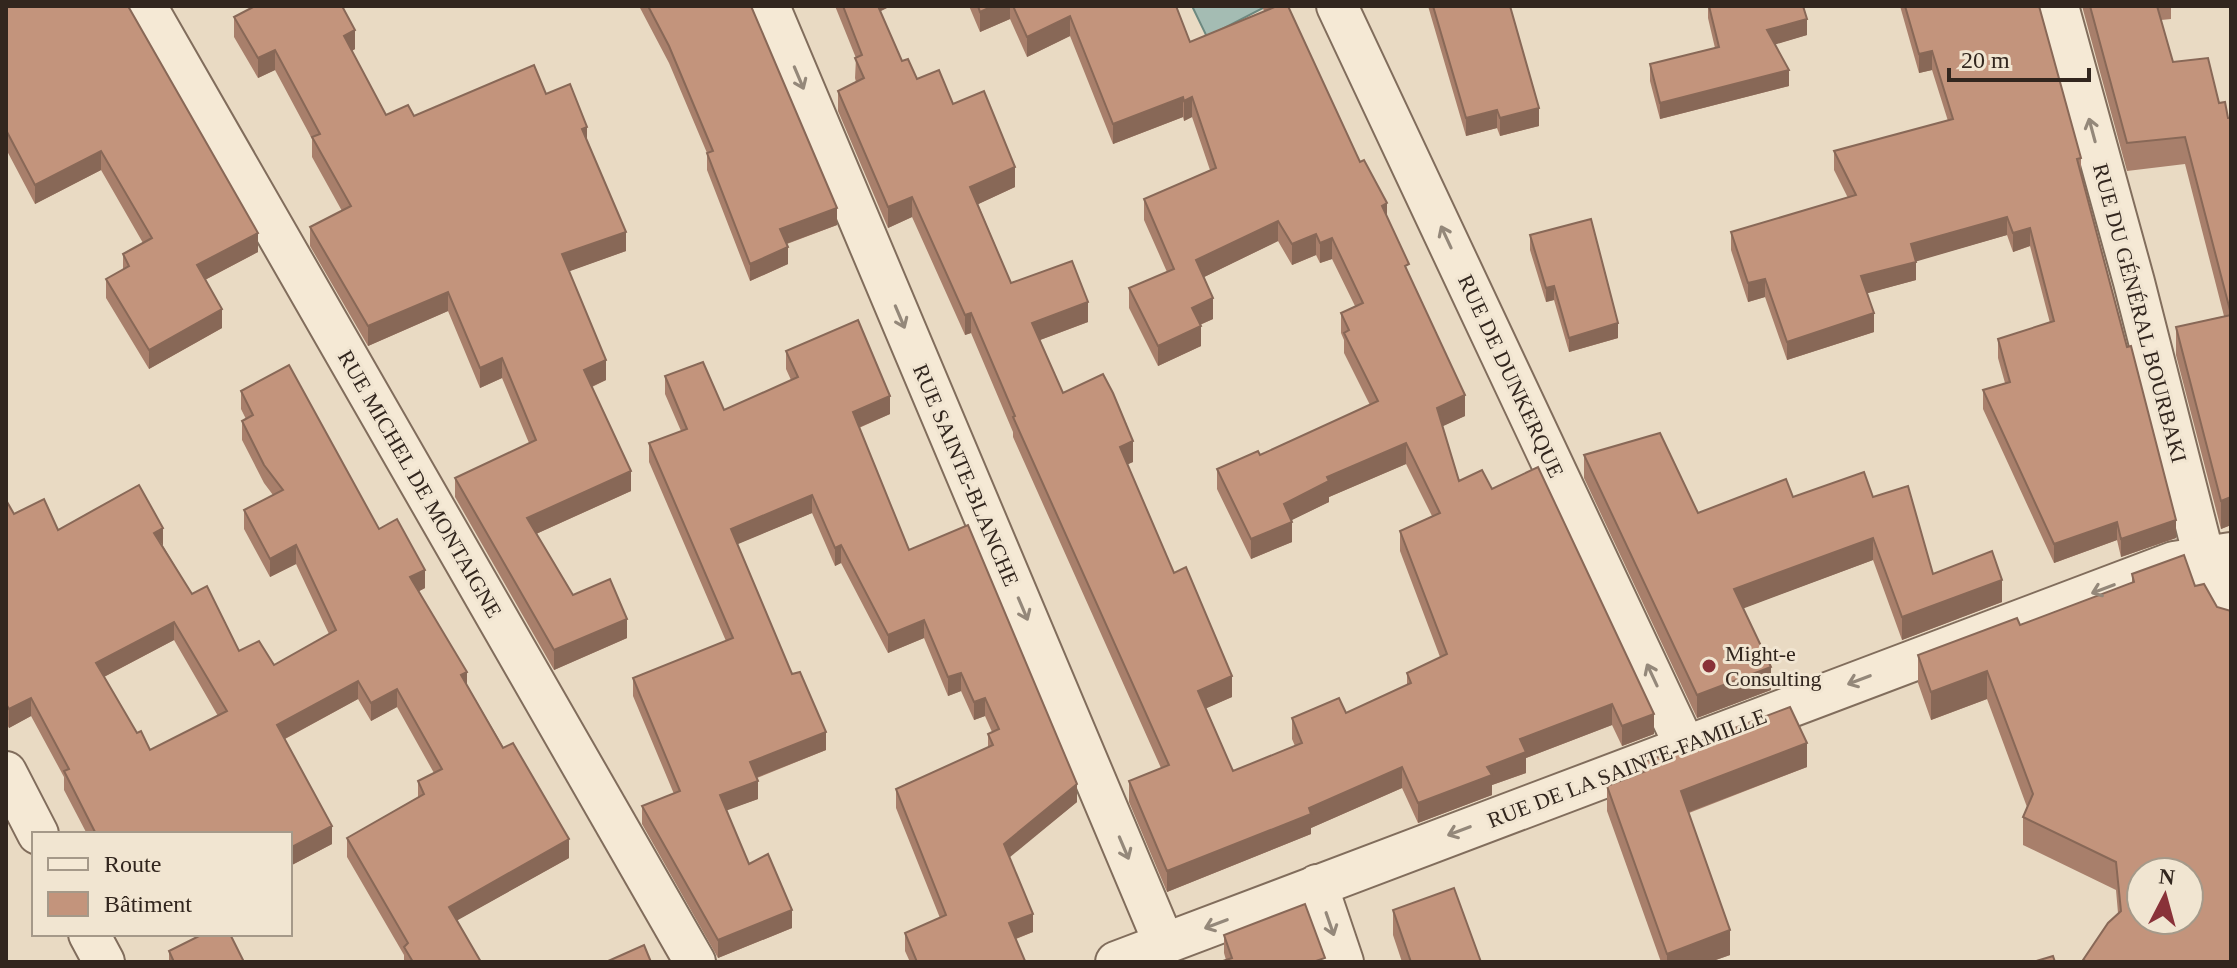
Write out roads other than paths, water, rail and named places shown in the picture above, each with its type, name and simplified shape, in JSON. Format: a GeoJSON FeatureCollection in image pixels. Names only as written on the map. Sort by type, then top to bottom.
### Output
{"type":"FeatureCollection","features":[{"type":"Feature","properties":{"kind":"street","name":"RUE MICHEL DE MONTAIGNE"},"geometry":{"type":"LineString","coordinates":[[146,6],[695,962]]}},
{"type":"Feature","properties":{"kind":"street","name":"RUE SAINTE-BLANCHE"},"geometry":{"type":"LineString","coordinates":[[769,6],[1164,943]]}},
{"type":"Feature","properties":{"kind":"street","name":"RUE DE DUNKERQUE"},"geometry":{"type":"LineString","coordinates":[[1337,6],[1685,746]]}},
{"type":"Feature","properties":{"kind":"street","name":"RUE DU GÉNÉRAL BOURBAKI"},"geometry":{"type":"LineString","coordinates":[[2058,6],[2134,282],[2218,555],[2231,617]]}},
{"type":"Feature","properties":{"kind":"street","name":"RUE DE LA SAINTE-FAMILLE"},"geometry":{"type":"LineString","coordinates":[[1116,962],[2174,562],[2218,555]]}},
{"type":"Feature","properties":{"kind":"street"},"geometry":{"type":"LineString","coordinates":[[6,772],[37,832]]}},
{"type":"Feature","properties":{"kind":"street"},"geometry":{"type":"LineString","coordinates":[[1317,885],[1343,962]]}},
{"type":"Feature","properties":{"kind":"street"},"geometry":{"type":"LineString","coordinates":[[90,936],[104,962]]}},
{"type":"Feature","properties":{"kind":"place","name":"Might-e Consulting"},"geometry":{"type":"Point","coordinates":[1709,666]}}]}
